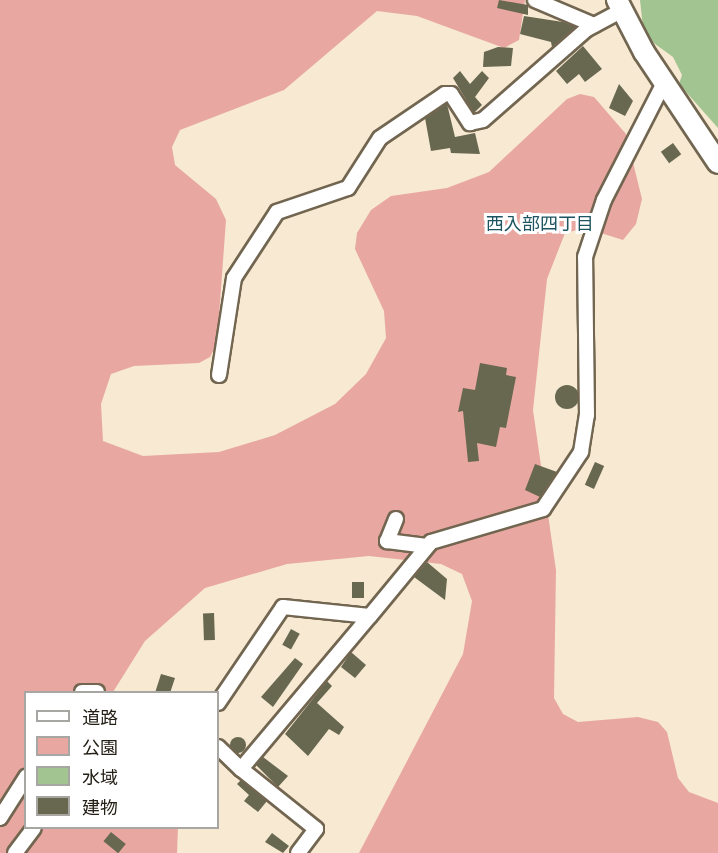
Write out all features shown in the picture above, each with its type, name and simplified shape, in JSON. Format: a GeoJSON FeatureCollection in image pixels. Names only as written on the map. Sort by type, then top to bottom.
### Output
{"type":"FeatureCollection","features":[{"type":"Feature","properties":{"kind":"main road"},"geometry":{"type":"LineString","coordinates":[[619,6],[664,83],[718,163]]}},
{"type":"Feature","properties":{"kind":"street"},"geometry":{"type":"LineString","coordinates":[[535,0],[594,25]]}},
{"type":"Feature","properties":{"kind":"street"},"geometry":{"type":"LineString","coordinates":[[219,375],[234,278],[277,212],[348,188],[380,138],[445,94],[451,94],[470,123],[483,120],[619,6]]}},
{"type":"Feature","properties":{"kind":"street"},"geometry":{"type":"LineString","coordinates":[[396,519],[387,541],[427,546],[543,509],[580,452],[587,415],[585,257],[604,200],[664,83]]}},
{"type":"Feature","properties":{"kind":"street"},"geometry":{"type":"LineString","coordinates":[[241,769],[427,546]]}},
{"type":"Feature","properties":{"kind":"street"},"geometry":{"type":"LineString","coordinates":[[219,702],[283,607],[370,616]]}},
{"type":"Feature","properties":{"kind":"street"},"geometry":{"type":"LineString","coordinates":[[219,748],[241,769],[315,829],[298,853]]}},
{"type":"Feature","properties":{"kind":"street"},"geometry":{"type":"LineString","coordinates":[[0,818],[24,780]]}},
{"type":"Feature","properties":{"kind":"street"},"geometry":{"type":"LineString","coordinates":[[15,853],[33,829]]}},
{"type":"Feature","properties":{"kind":"green space"},"geometry":{"type":"Polygon","coordinates":[[[0,0],[525,0],[519,40],[504,48],[417,16],[377,11],[284,90],[180,130],[172,147],[175,165],[216,199],[226,220],[217,343],[210,357],[199,363],[134,366],[111,374],[101,404],[103,441],[143,456],[219,452],[275,435],[335,404],[366,374],[386,338],[384,311],[355,249],[357,233],[371,210],[391,196],[447,188],[489,172],[567,99],[580,94],[594,97],[626,134],[642,199],[636,224],[623,240],[585,228],[565,233],[547,279],[533,410],[556,570],[554,698],[563,714],[578,722],[638,717],[658,722],[667,732],[678,778],[689,792],[718,803],[718,853],[359,853],[463,654],[472,601],[462,574],[441,564],[369,556],[287,564],[205,588],[145,641],[114,691],[24,691],[24,829],[178,829],[177,853],[0,853],[0,0]]]}},
{"type":"Feature","properties":{"kind":"water"},"geometry":{"type":"Polygon","coordinates":[[[640,0],[718,0],[718,128],[679,84],[682,75],[673,57],[651,41],[643,27],[640,0]]]}},
{"type":"Feature","properties":{"kind":"building"},"geometry":{"type":"Polygon","coordinates":[[[499,0],[528,5],[528,15],[497,8],[499,0]]]}},
{"type":"Feature","properties":{"kind":"building"},"geometry":{"type":"Polygon","coordinates":[[[524,16],[563,22],[576,27],[552,47],[551,42],[520,34],[524,16]]]}},
{"type":"Feature","properties":{"kind":"building"},"geometry":{"type":"Polygon","coordinates":[[[583,46],[602,69],[585,82],[579,74],[567,84],[556,71],[583,46]]]}},
{"type":"Feature","properties":{"kind":"building"},"geometry":{"type":"Polygon","coordinates":[[[498,47],[513,48],[511,66],[483,67],[484,52],[498,47]]]}},
{"type":"Feature","properties":{"kind":"building"},"geometry":{"type":"Polygon","coordinates":[[[460,71],[470,84],[482,71],[489,78],[475,97],[482,105],[474,113],[453,78],[460,71]]]}},
{"type":"Feature","properties":{"kind":"building"},"geometry":{"type":"Polygon","coordinates":[[[619,84],[633,101],[625,116],[609,108],[619,84]]]}},
{"type":"Feature","properties":{"kind":"building"},"geometry":{"type":"Polygon","coordinates":[[[447,104],[455,137],[475,133],[480,154],[451,153],[450,148],[431,151],[425,118],[447,104]]]}},
{"type":"Feature","properties":{"kind":"building"},"geometry":{"type":"Polygon","coordinates":[[[673,143],[681,154],[669,163],[661,152],[673,143]]]}},
{"type":"Feature","properties":{"kind":"building"},"geometry":{"type":"Polygon","coordinates":[[[480,363],[507,368],[506,375],[516,377],[506,428],[500,427],[496,447],[477,443],[479,461],[468,462],[463,411],[458,412],[463,388],[475,390],[480,363]]]}},
{"type":"Feature","properties":{"kind":"building"},"geometry":{"type":"Polygon","coordinates":[[[567,385],[575,389],[579,397],[575,405],[567,409],[559,405],[555,397],[559,389],[567,385]]]}},
{"type":"Feature","properties":{"kind":"building"},"geometry":{"type":"Polygon","coordinates":[[[595,462],[604,466],[594,489],[585,485],[595,462]]]}},
{"type":"Feature","properties":{"kind":"building"},"geometry":{"type":"Polygon","coordinates":[[[535,464],[557,472],[540,497],[525,490],[535,464]]]}},
{"type":"Feature","properties":{"kind":"building"},"geometry":{"type":"Polygon","coordinates":[[[427,562],[447,579],[445,600],[414,577],[427,562]]]}},
{"type":"Feature","properties":{"kind":"building"},"geometry":{"type":"Polygon","coordinates":[[[352,582],[364,582],[364,598],[352,598],[352,582]]]}},
{"type":"Feature","properties":{"kind":"building"},"geometry":{"type":"Polygon","coordinates":[[[203,613],[214,613],[215,640],[204,640],[203,613]]]}},
{"type":"Feature","properties":{"kind":"building"},"geometry":{"type":"Polygon","coordinates":[[[291,629],[300,634],[291,650],[282,645],[291,629]]]}},
{"type":"Feature","properties":{"kind":"building"},"geometry":{"type":"Polygon","coordinates":[[[351,652],[366,665],[355,678],[341,667],[351,652]]]}},
{"type":"Feature","properties":{"kind":"building"},"geometry":{"type":"Polygon","coordinates":[[[295,658],[303,664],[273,707],[261,697],[295,658]]]}},
{"type":"Feature","properties":{"kind":"building"},"geometry":{"type":"Polygon","coordinates":[[[161,674],[175,678],[171,691],[156,691],[161,674]]]}},
{"type":"Feature","properties":{"kind":"building"},"geometry":{"type":"Polygon","coordinates":[[[327,681],[332,686],[317,703],[344,727],[339,735],[329,729],[308,756],[285,734],[327,681]]]}},
{"type":"Feature","properties":{"kind":"building"},"geometry":{"type":"Polygon","coordinates":[[[238,737],[244,739],[246,745],[244,751],[238,753],[232,751],[230,745],[232,739],[238,737]]]}},
{"type":"Feature","properties":{"kind":"building"},"geometry":{"type":"Polygon","coordinates":[[[263,757],[288,776],[278,787],[256,765],[263,757]]]}},
{"type":"Feature","properties":{"kind":"building"},"geometry":{"type":"Polygon","coordinates":[[[241,780],[267,801],[258,812],[244,801],[249,795],[237,784],[241,780]]]}},
{"type":"Feature","properties":{"kind":"building"},"geometry":{"type":"Polygon","coordinates":[[[111,832],[126,844],[118,853],[103,841],[111,832]]]}},
{"type":"Feature","properties":{"kind":"building"},"geometry":{"type":"Polygon","coordinates":[[[272,833],[289,846],[283,853],[265,842],[272,833]]]}},
{"type":"Feature","properties":{"kind":"district","name":"西入部四丁目"},"geometry":{"type":"Point","coordinates":[540,224]}}]}
